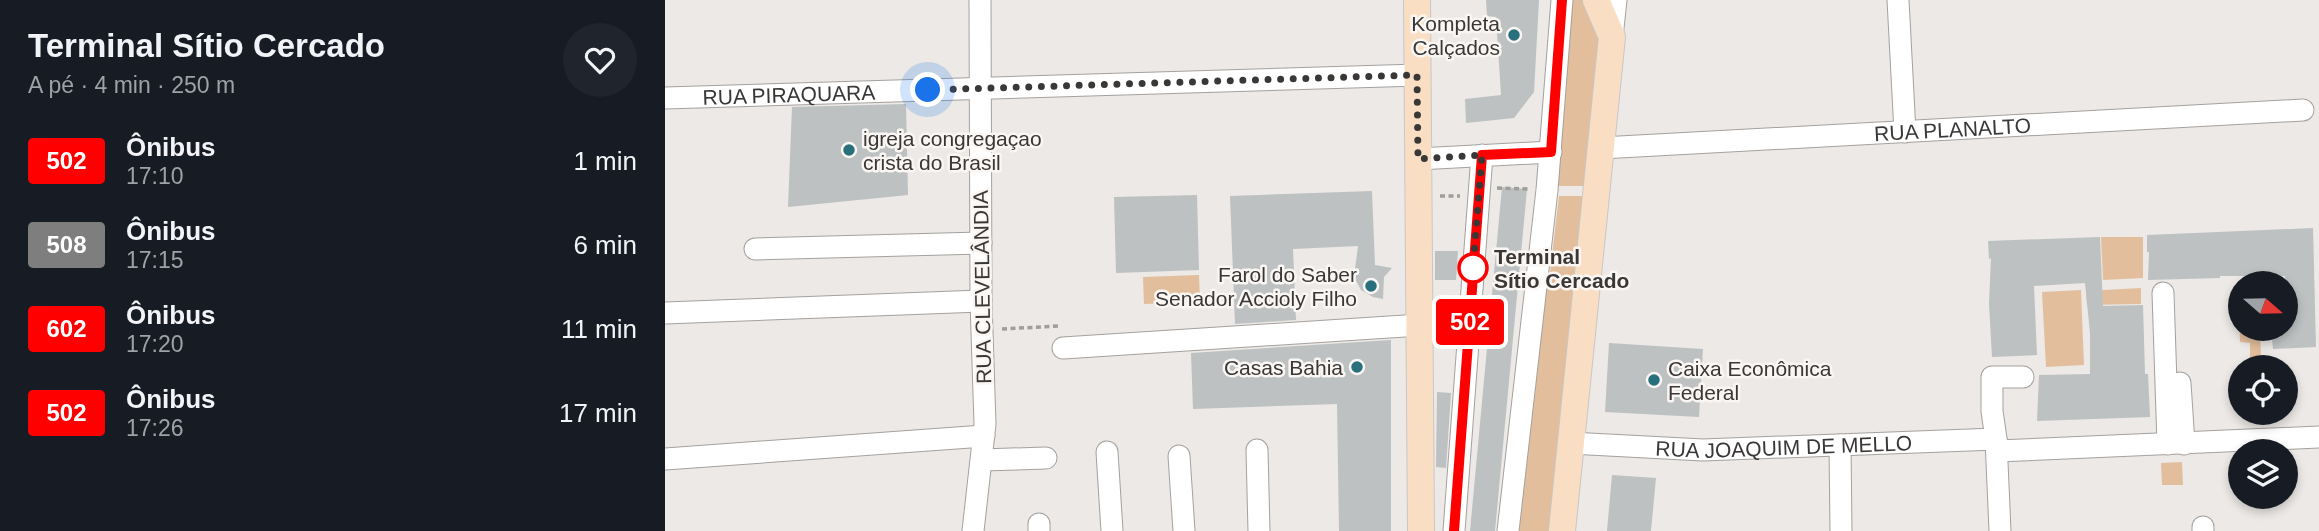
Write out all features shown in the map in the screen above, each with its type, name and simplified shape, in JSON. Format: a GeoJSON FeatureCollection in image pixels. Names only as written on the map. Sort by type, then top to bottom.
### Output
{"type":"FeatureCollection","features":[{"type":"Feature","properties":{"kind":"main road"},"geometry":{"type":"LineString","coordinates":[[1417,0],[1421,531]]}},
{"type":"Feature","properties":{"kind":"main road"},"geometry":{"type":"LineString","coordinates":[[1562,531],[1612,37],[1596,0]]}},
{"type":"Feature","properties":{"kind":"street","name":"RUA CLEVELÂNDIA"},"geometry":{"type":"LineString","coordinates":[[973,531],[984,436],[980,0]]}},
{"type":"Feature","properties":{"kind":"street"},"geometry":{"type":"LineString","coordinates":[[1508,531],[1551,152],[1562,0]]}},
{"type":"Feature","properties":{"kind":"street"},"geometry":{"type":"LineString","coordinates":[[1612,37],[1616,0]]}},
{"type":"Feature","properties":{"kind":"street"},"geometry":{"type":"LineString","coordinates":[[1898,0],[1905,132]]}},
{"type":"Feature","properties":{"kind":"street","name":"RUA PIRAQUARA"},"geometry":{"type":"LineString","coordinates":[[665,98],[1417,75]]}},
{"type":"Feature","properties":{"kind":"street","name":"RUA PLANALTO"},"geometry":{"type":"LineString","coordinates":[[1601,148],[2303,110]]}},
{"type":"Feature","properties":{"kind":"street"},"geometry":{"type":"LineString","coordinates":[[1418,159],[1551,152]]}},
{"type":"Feature","properties":{"kind":"street"},"geometry":{"type":"LineString","coordinates":[[1454,531],[1482,155]]}},
{"type":"Feature","properties":{"kind":"street"},"geometry":{"type":"LineString","coordinates":[[755,249],[981,243]]}},
{"type":"Feature","properties":{"kind":"street"},"geometry":{"type":"LineString","coordinates":[[2169,294],[2176,444]]}},
{"type":"Feature","properties":{"kind":"street"},"geometry":{"type":"LineString","coordinates":[[665,313],[981,301]]}},
{"type":"Feature","properties":{"kind":"street"},"geometry":{"type":"LineString","coordinates":[[1063,348],[1420,325]]}},
{"type":"Feature","properties":{"kind":"street"},"geometry":{"type":"LineString","coordinates":[[2000,531],[1992,377],[2023,377]]}},
{"type":"Feature","properties":{"kind":"street"},"geometry":{"type":"LineString","coordinates":[[665,459],[984,436]]}},
{"type":"Feature","properties":{"kind":"street","name":"RUA JOAQUIM DE MELLO"},"geometry":{"type":"LineString","coordinates":[[1570,443],[1703,450],[1840,445],[2176,444],[2319,437]]}},
{"type":"Feature","properties":{"kind":"street"},"geometry":{"type":"LineString","coordinates":[[1840,445],[1841,531]]}},
{"type":"Feature","properties":{"kind":"street"},"geometry":{"type":"LineString","coordinates":[[1257,450],[1259,531]]}},
{"type":"Feature","properties":{"kind":"street"},"geometry":{"type":"LineString","coordinates":[[1107,452],[1112,531]]}},
{"type":"Feature","properties":{"kind":"street"},"geometry":{"type":"LineString","coordinates":[[1179,456],[1184,531]]}},
{"type":"Feature","properties":{"kind":"street"},"geometry":{"type":"LineString","coordinates":[[982,460],[1046,458]]}},
{"type":"Feature","properties":{"kind":"shaded area"},"geometry":{"type":"Polygon","coordinates":[[[1563,0],[1593,0],[1611,39],[1596,186],[1549,186],[1563,0]]]}},
{"type":"Feature","properties":{"kind":"shaded area"},"geometry":{"type":"Polygon","coordinates":[[[1559,196],[1595,196],[1561,531],[1519,531],[1542,289],[1550,272],[1559,196]]]}},
{"type":"Feature","properties":{"kind":"shaded area"},"geometry":{"type":"Polygon","coordinates":[[[2101,237],[2143,237],[2143,278],[2103,280],[2101,237]]]}},
{"type":"Feature","properties":{"kind":"shaded area"},"geometry":{"type":"Polygon","coordinates":[[[1199,275],[1200,302],[1144,304],[1143,277],[1199,275]]]}},
{"type":"Feature","properties":{"kind":"shaded area"},"geometry":{"type":"Polygon","coordinates":[[[2141,288],[2141,304],[2087,305],[2086,291],[2141,288]]]}},
{"type":"Feature","properties":{"kind":"shaded area"},"geometry":{"type":"Polygon","coordinates":[[[2081,290],[2084,365],[2046,367],[2042,292],[2081,290]]]}},
{"type":"Feature","properties":{"kind":"shaded area"},"geometry":{"type":"Polygon","coordinates":[[[2260,341],[2261,355],[2250,355],[2250,343],[2240,342],[2260,341]]]}},
{"type":"Feature","properties":{"kind":"shaded area"},"geometry":{"type":"Polygon","coordinates":[[[2182,462],[2183,485],[2162,485],[2161,463],[2182,462]]]}},
{"type":"Feature","properties":{"kind":"building"},"geometry":{"type":"Polygon","coordinates":[[[1486,0],[1539,0],[1534,92],[1514,118],[1466,123],[1465,99],[1501,95],[1496,17],[1487,16],[1486,0]]]}},
{"type":"Feature","properties":{"kind":"building","name":"igreja congregaçao crista do Brasil"},"geometry":{"type":"Polygon","coordinates":[[[906,104],[908,195],[788,207],[792,107],[906,104]]]}},
{"type":"Feature","properties":{"kind":"building","name":"Terminal Sítio Cercado"},"geometry":{"type":"Polygon","coordinates":[[[1502,187],[1527,189],[1495,531],[1470,531],[1502,187]]]}},
{"type":"Feature","properties":{"kind":"building"},"geometry":{"type":"Polygon","coordinates":[[[1372,191],[1375,265],[1392,268],[1384,277],[1383,299],[1361,290],[1354,277],[1358,246],[1293,249],[1296,320],[1235,324],[1230,196],[1372,191]]]}},
{"type":"Feature","properties":{"kind":"building"},"geometry":{"type":"Polygon","coordinates":[[[1197,195],[1199,270],[1116,273],[1114,197],[1197,195]]]}},
{"type":"Feature","properties":{"kind":"building"},"geometry":{"type":"Polygon","coordinates":[[[2313,228],[2316,347],[2273,349],[2272,341],[2298,341],[2298,271],[2228,271],[2228,276],[2220,278],[2148,280],[2147,235],[2313,228]]]}},
{"type":"Feature","properties":{"kind":"building"},"geometry":{"type":"Polygon","coordinates":[[[2100,237],[2103,306],[2143,305],[2145,374],[2148,374],[2150,417],[2037,421],[2039,375],[2090,374],[2090,333],[2085,283],[2034,286],[2037,355],[1992,357],[1989,304],[1991,258],[1989,259],[1988,241],[2100,237]]]}},
{"type":"Feature","properties":{"kind":"building"},"geometry":{"type":"Polygon","coordinates":[[[1435,251],[1458,251],[1456,280],[1435,280],[1435,251]]]}},
{"type":"Feature","properties":{"kind":"building","name":"Casas Bahia"},"geometry":{"type":"Polygon","coordinates":[[[1391,340],[1391,531],[1339,531],[1337,404],[1193,409],[1191,353],[1391,340]]]}},
{"type":"Feature","properties":{"kind":"building","name":"Caixa Econômica Federal"},"geometry":{"type":"Polygon","coordinates":[[[1609,343],[1703,349],[1699,417],[1605,412],[1609,343]]]}},
{"type":"Feature","properties":{"kind":"building"},"geometry":{"type":"Polygon","coordinates":[[[1437,392],[1451,393],[1446,468],[1436,467],[1437,392]]]}},
{"type":"Feature","properties":{"kind":"building"},"geometry":{"type":"Polygon","coordinates":[[[1612,475],[1656,478],[1651,531],[1607,531],[1612,475]]]}},
{"type":"Feature","properties":{"kind":"bus line","name":"502"},"geometry":{"type":"LineString","coordinates":[[1454,531],[1482,155],[1551,152],[1562,0]]}},
{"type":"Feature","properties":{"kind":"place","name":"Kompleta Calçados"},"geometry":{"type":"Point","coordinates":[1514,35]}},
{"type":"Feature","properties":{"kind":"place","name":"igreja congregaçao crista do Brasil"},"geometry":{"type":"Point","coordinates":[849,150]}},
{"type":"Feature","properties":{"kind":"place","name":"Terminal Sítio Cercado"},"geometry":{"type":"Point","coordinates":[1473,268]}},
{"type":"Feature","properties":{"kind":"place","name":"Farol do Saber Senador Accioly Filho"},"geometry":{"type":"Point","coordinates":[1371,286]}},
{"type":"Feature","properties":{"kind":"place","name":"Casas Bahia"},"geometry":{"type":"Point","coordinates":[1357,367]}},
{"type":"Feature","properties":{"kind":"place","name":"Caixa Econômica Federal"},"geometry":{"type":"Point","coordinates":[1654,380]}},
{"type":"Feature","properties":{"kind":"route"},"geometry":{"type":"LineString","coordinates":[[928,90],[1417,75],[1418,159],[1482,155],[1473,268]]}}]}
